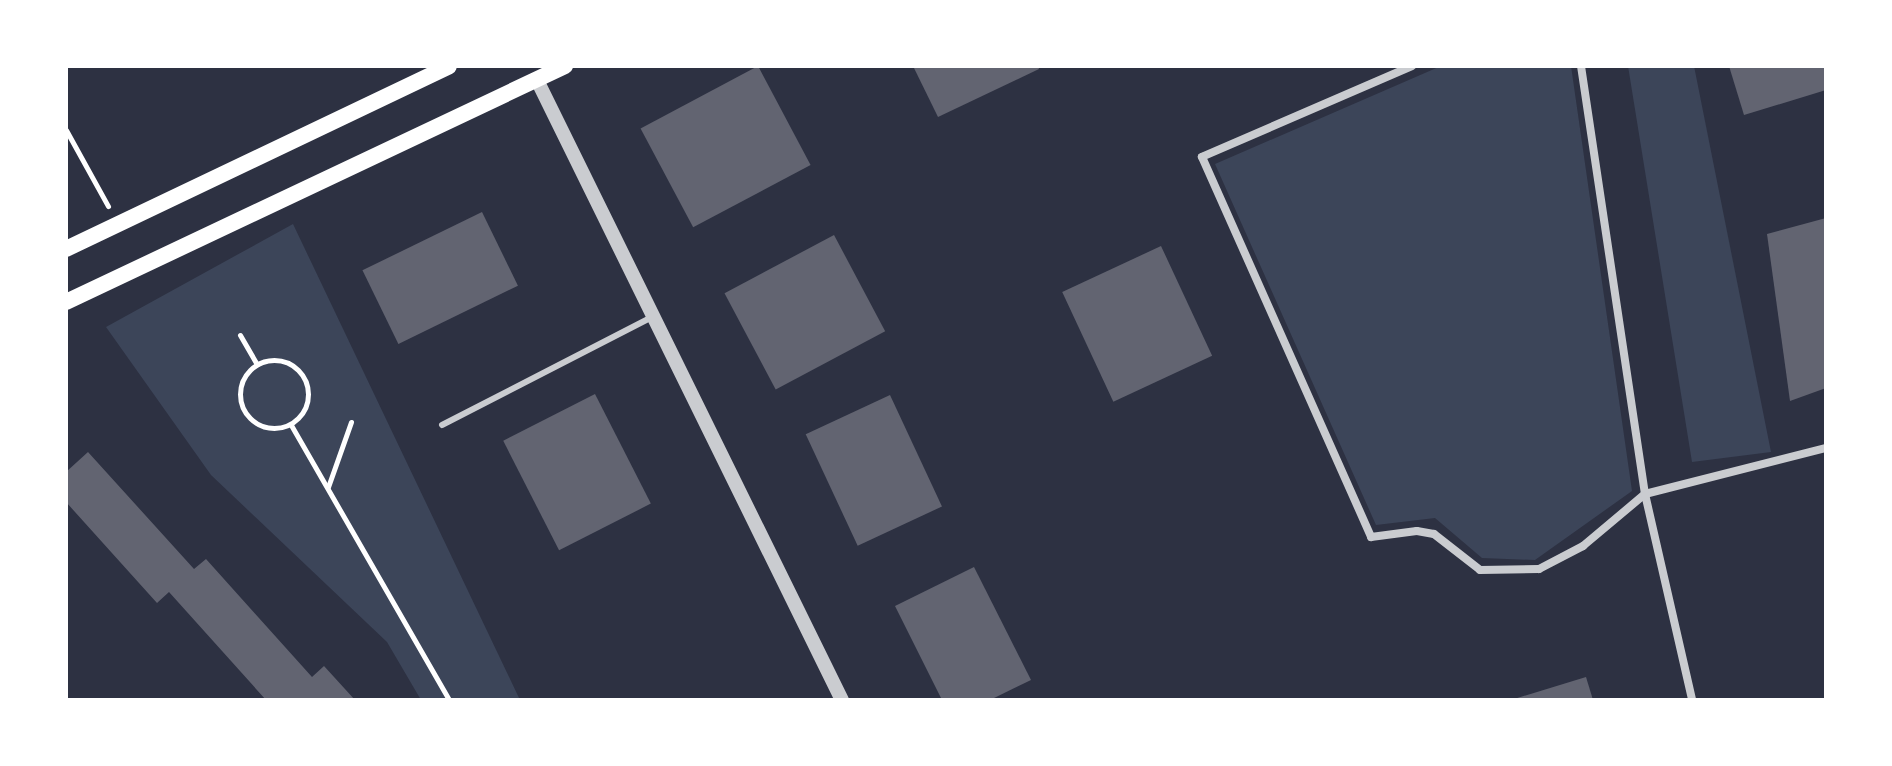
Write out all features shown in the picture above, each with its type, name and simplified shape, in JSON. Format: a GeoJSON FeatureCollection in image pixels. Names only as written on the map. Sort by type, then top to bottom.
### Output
{"type":"FeatureCollection","features":[{"type":"Feature","properties":{"kind":"main road"},"geometry":{"type":"LineString","coordinates":[[67,246],[449,66]]}},
{"type":"Feature","properties":{"kind":"main road"},"geometry":{"type":"LineString","coordinates":[[66,302],[534,73],[565,66]]}},
{"type":"Feature","properties":{"kind":"street"},"geometry":{"type":"LineString","coordinates":[[1412,66],[1202,157],[1371,537],[1417,531],[1434,534],[1480,570],[1539,569],[1583,546],[1645,494],[1826,448]]}},
{"type":"Feature","properties":{"kind":"street"},"geometry":{"type":"LineString","coordinates":[[1581,66],[1645,494],[1692,700]]}},
{"type":"Feature","properties":{"kind":"street"},"geometry":{"type":"LineString","coordinates":[[534,73],[650,318],[842,700]]}},
{"type":"Feature","properties":{"kind":"lane"},"geometry":{"type":"LineString","coordinates":[[442,425],[650,318]]}},
{"type":"Feature","properties":{"kind":"path"},"geometry":{"type":"LineString","coordinates":[[66,130],[118,224]]}},
{"type":"Feature","properties":{"kind":"path"},"geometry":{"type":"LineString","coordinates":[[240,335],[257,364]]}},
{"type":"Feature","properties":{"kind":"path"},"geometry":{"type":"LineString","coordinates":[[284,361],[305,378],[308,404],[291,425],[265,428],[244,411],[241,385],[257,364],[284,361]]}},
{"type":"Feature","properties":{"kind":"path"},"geometry":{"type":"LineString","coordinates":[[327,488],[351,422]]}},
{"type":"Feature","properties":{"kind":"path"},"geometry":{"type":"LineString","coordinates":[[291,425],[449,700]]}},
{"type":"Feature","properties":{"kind":"shaded area"},"geometry":{"type":"Polygon","coordinates":[[[1441,66],[1571,66],[1632,491],[1535,560],[1482,558],[1435,518],[1376,525],[1215,164],[1441,66]]]}},
{"type":"Feature","properties":{"kind":"shaded area"},"geometry":{"type":"Polygon","coordinates":[[[1628,66],[1694,66],[1771,452],[1692,462],[1628,66]]]}},
{"type":"Feature","properties":{"kind":"shaded area"},"geometry":{"type":"Polygon","coordinates":[[[293,224],[520,700],[421,700],[387,642],[211,475],[106,327],[293,224]]]}},
{"type":"Feature","properties":{"kind":"building"},"geometry":{"type":"Polygon","coordinates":[[[758,66],[811,165],[693,227],[641,128],[758,66]]]}},
{"type":"Feature","properties":{"kind":"building"},"geometry":{"type":"Polygon","coordinates":[[[913,66],[1038,66],[1039,69],[938,117],[913,66]]]}},
{"type":"Feature","properties":{"kind":"building"},"geometry":{"type":"Polygon","coordinates":[[[1729,66],[1826,66],[1826,90],[1744,115],[1729,66]]]}},
{"type":"Feature","properties":{"kind":"building"},"geometry":{"type":"Polygon","coordinates":[[[482,212],[518,286],[398,344],[362,270],[482,212]]]}},
{"type":"Feature","properties":{"kind":"building"},"geometry":{"type":"Polygon","coordinates":[[[1826,218],[1826,388],[1790,401],[1767,234],[1826,218]]]}},
{"type":"Feature","properties":{"kind":"building"},"geometry":{"type":"Polygon","coordinates":[[[834,235],[885,331],[776,389],[725,293],[834,235]]]}},
{"type":"Feature","properties":{"kind":"building"},"geometry":{"type":"Polygon","coordinates":[[[1161,246],[1212,356],[1113,402],[1062,292],[1161,246]]]}},
{"type":"Feature","properties":{"kind":"building"},"geometry":{"type":"Polygon","coordinates":[[[595,394],[651,504],[559,550],[503,441],[595,394]]]}},
{"type":"Feature","properties":{"kind":"building"},"geometry":{"type":"Polygon","coordinates":[[[890,395],[942,506],[858,546],[806,434],[890,395]]]}},
{"type":"Feature","properties":{"kind":"building"},"geometry":{"type":"Polygon","coordinates":[[[88,452],[194,569],[206,559],[312,677],[324,666],[355,700],[266,700],[169,592],[157,603],[66,502],[66,472],[88,452]]]}},
{"type":"Feature","properties":{"kind":"building"},"geometry":{"type":"Polygon","coordinates":[[[974,567],[1031,680],[990,700],[942,700],[895,606],[974,567]]]}},
{"type":"Feature","properties":{"kind":"building"},"geometry":{"type":"Polygon","coordinates":[[[1586,677],[1593,700],[1514,700],[1514,699],[1586,677]]]}}]}
